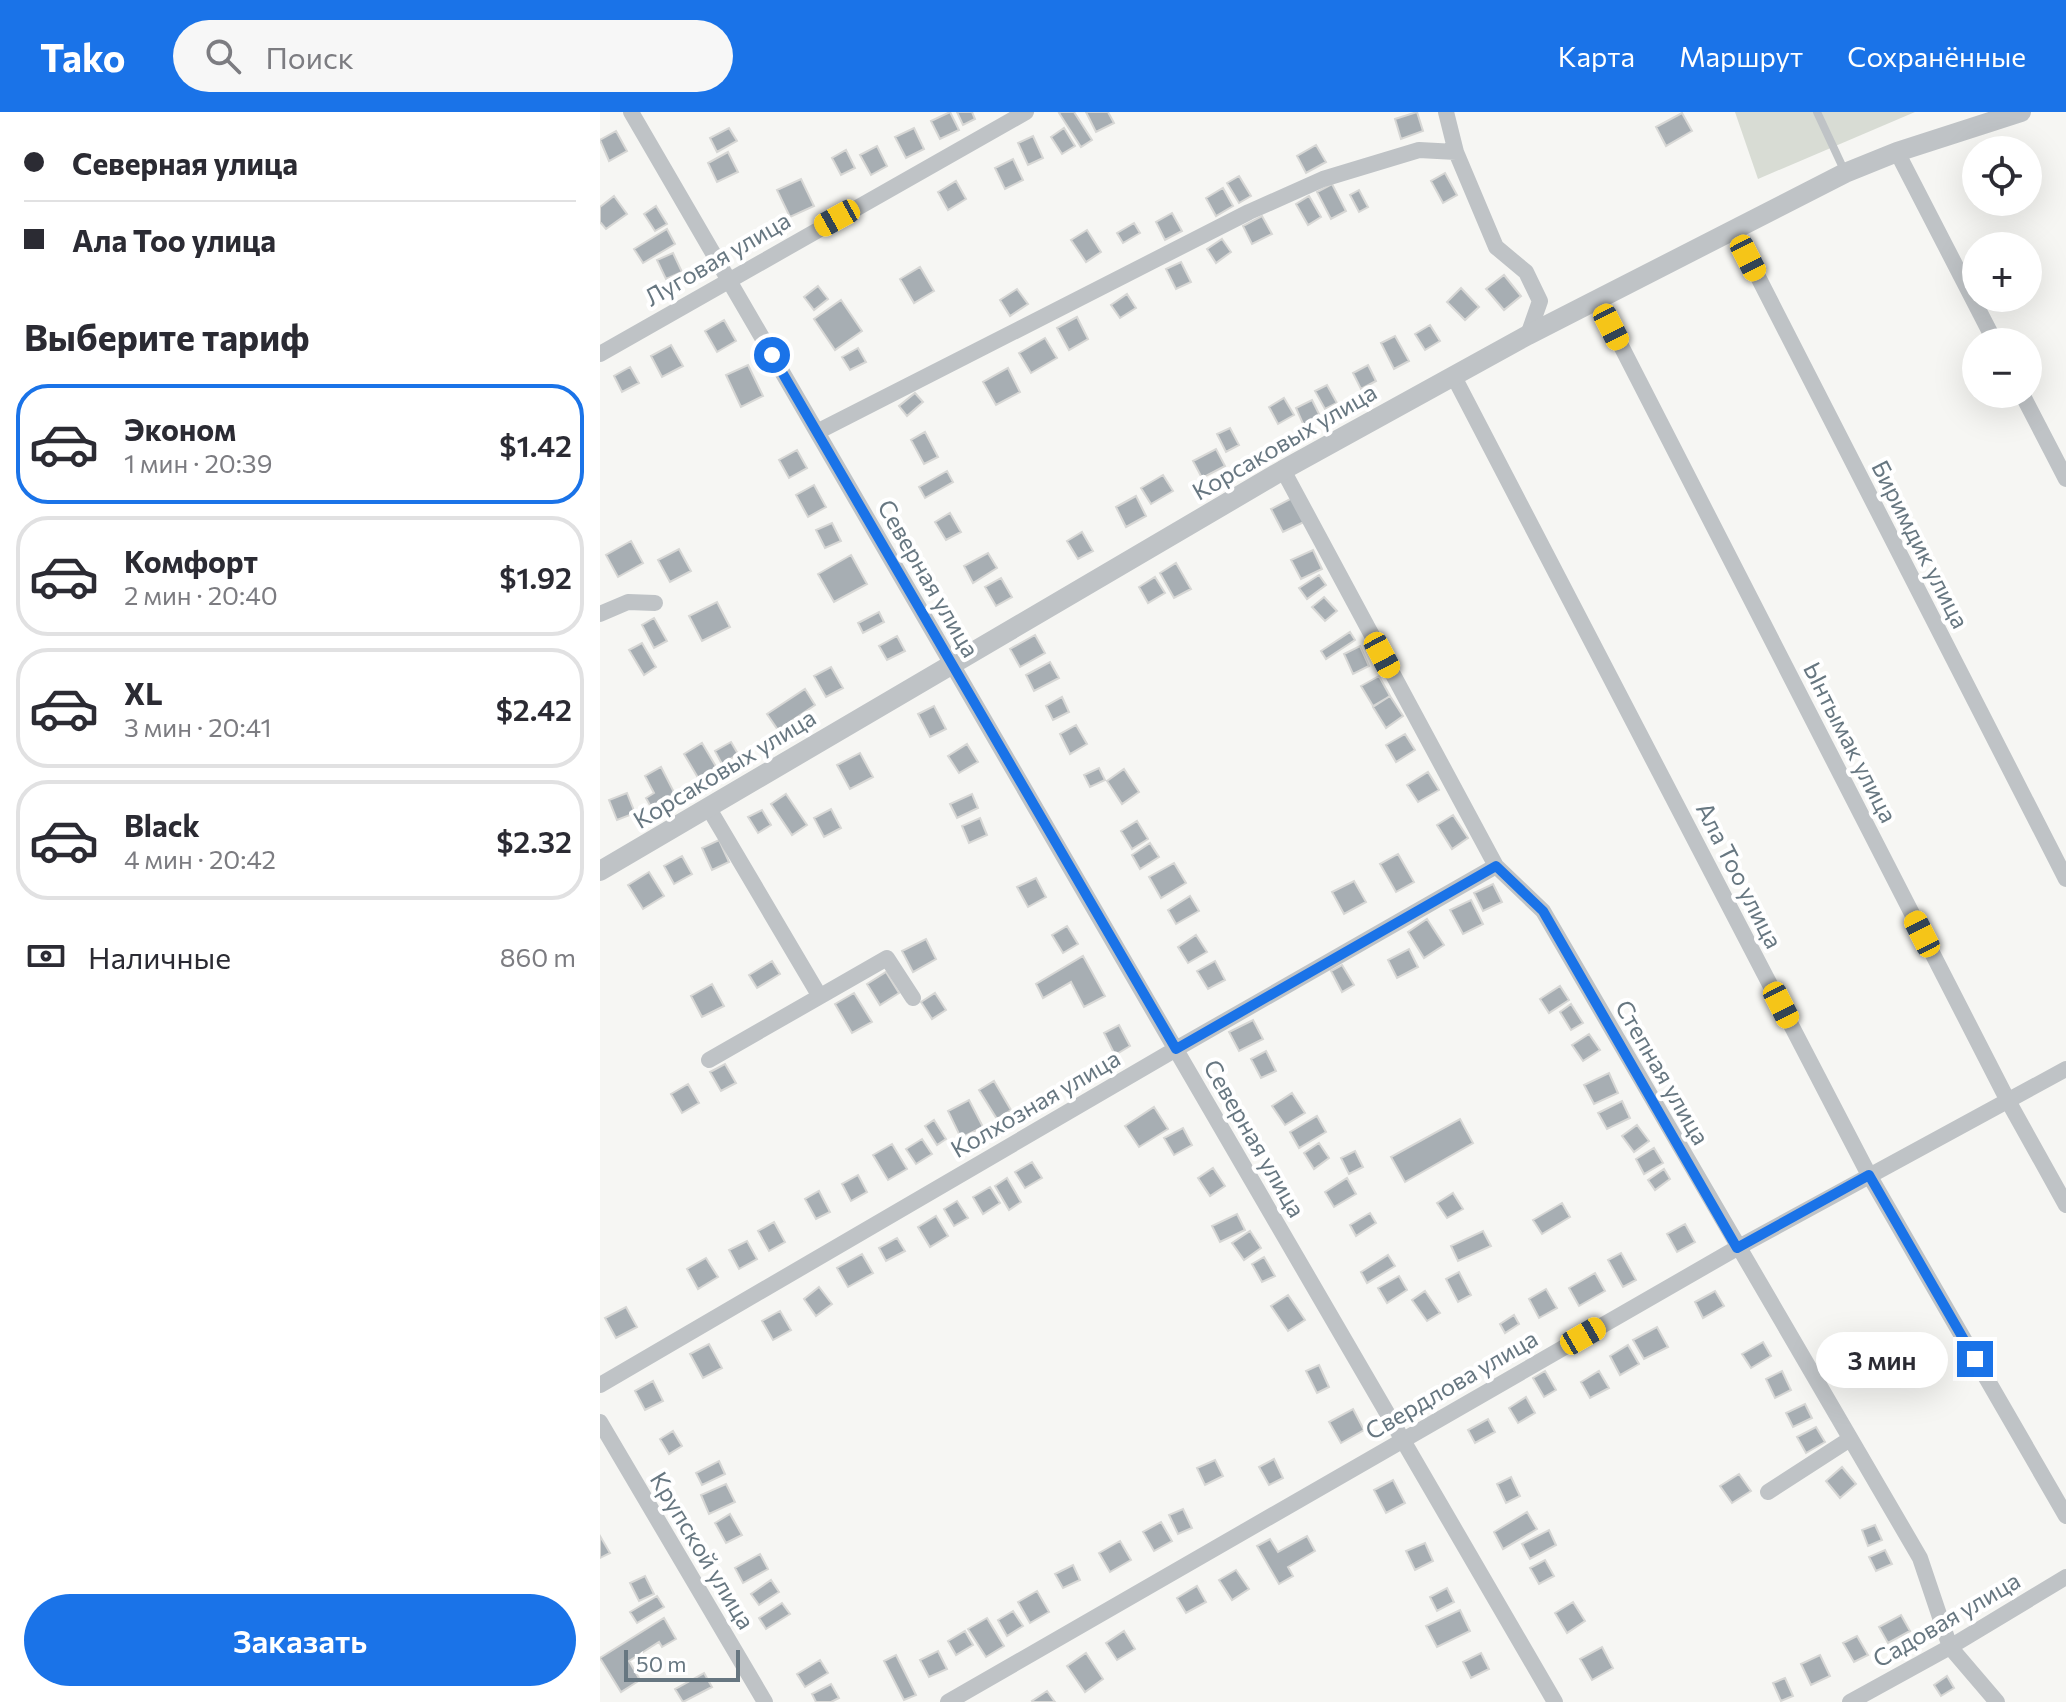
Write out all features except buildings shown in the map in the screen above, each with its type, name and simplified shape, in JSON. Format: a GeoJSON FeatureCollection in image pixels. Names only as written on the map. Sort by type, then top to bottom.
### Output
{"type":"FeatureCollection","features":[{"type":"Feature","properties":{"kind":"street","name":"Северная улица"},"geometry":{"type":"LineString","coordinates":[[631,112],[1555,1702]]}},
{"type":"Feature","properties":{"kind":"street","name":"Луговая улица"},"geometry":{"type":"LineString","coordinates":[[600,354],[1026,112]]}},
{"type":"Feature","properties":{"kind":"street"},"geometry":{"type":"LineString","coordinates":[[1446,112],[1456,152],[1496,247],[1526,272],[1540,301],[1528,335]]}},
{"type":"Feature","properties":{"kind":"street","name":"Корсаковых улица"},"geometry":{"type":"LineString","coordinates":[[600,871],[951,663],[1453,375],[1845,173],[1897,152],[2021,112]]}},
{"type":"Feature","properties":{"kind":"street"},"geometry":{"type":"LineString","coordinates":[[817,432],[1235,219],[1310,184],[1364,164],[1419,150],[1456,152]]}},
{"type":"Feature","properties":{"kind":"street"},"geometry":{"type":"LineString","coordinates":[[1897,152],[1988,328]]}},
{"type":"Feature","properties":{"kind":"street","name":"Биримдик улица"},"geometry":{"type":"LineString","coordinates":[[1734,230],[2066,879]]}},
{"type":"Feature","properties":{"kind":"street","name":"Ынтымак улица"},"geometry":{"type":"LineString","coordinates":[[1597,299],[2007,1099],[2066,1205]]}},
{"type":"Feature","properties":{"kind":"street","name":"Ала Тоо улица"},"geometry":{"type":"LineString","coordinates":[[1453,375],[1869,1175],[2066,1516]]}},
{"type":"Feature","properties":{"kind":"street"},"geometry":{"type":"LineString","coordinates":[[2029,408],[2066,479]]}},
{"type":"Feature","properties":{"kind":"street","name":"Степная улица"},"geometry":{"type":"LineString","coordinates":[[1283,470],[1496,866],[1543,911],[1920,1558],[1950,1647],[1997,1702]]}},
{"type":"Feature","properties":{"kind":"street"},"geometry":{"type":"LineString","coordinates":[[600,614],[628,602],[655,603]]}},
{"type":"Feature","properties":{"kind":"street"},"geometry":{"type":"LineString","coordinates":[[708,807],[819,995]]}},
{"type":"Feature","properties":{"kind":"street","name":"Колхозная улица"},"geometry":{"type":"LineString","coordinates":[[600,1385],[1496,866]]}},
{"type":"Feature","properties":{"kind":"street"},"geometry":{"type":"LineString","coordinates":[[709,1060],[887,958],[913,998]]}},
{"type":"Feature","properties":{"kind":"street","name":"Свердлова улица"},"geometry":{"type":"LineString","coordinates":[[948,1702],[1737,1248],[2066,1069]]}},
{"type":"Feature","properties":{"kind":"street","name":"Крупской улица"},"geometry":{"type":"LineString","coordinates":[[600,1422],[765,1702]]}},
{"type":"Feature","properties":{"kind":"street"},"geometry":{"type":"LineString","coordinates":[[1768,1492],[1850,1439]]}},
{"type":"Feature","properties":{"kind":"street","name":"Садовая улица"},"geometry":{"type":"LineString","coordinates":[[1850,1702],[1950,1647],[2066,1577]]}},
{"type":"Feature","properties":{"kind":"lane"},"geometry":{"type":"LineString","coordinates":[[1817,112],[1845,173]]}},
{"type":"Feature","properties":{"kind":"shaded area"},"geometry":{"type":"Polygon","coordinates":[[[1735,112],[1915,112],[1758,179],[1735,112]]]}},
{"type":"Feature","properties":{"kind":"route"},"geometry":{"type":"LineString","coordinates":[[772,355],[1176,1049],[1496,866],[1543,911],[1737,1248],[1869,1175],[1975,1359]]}}]}
